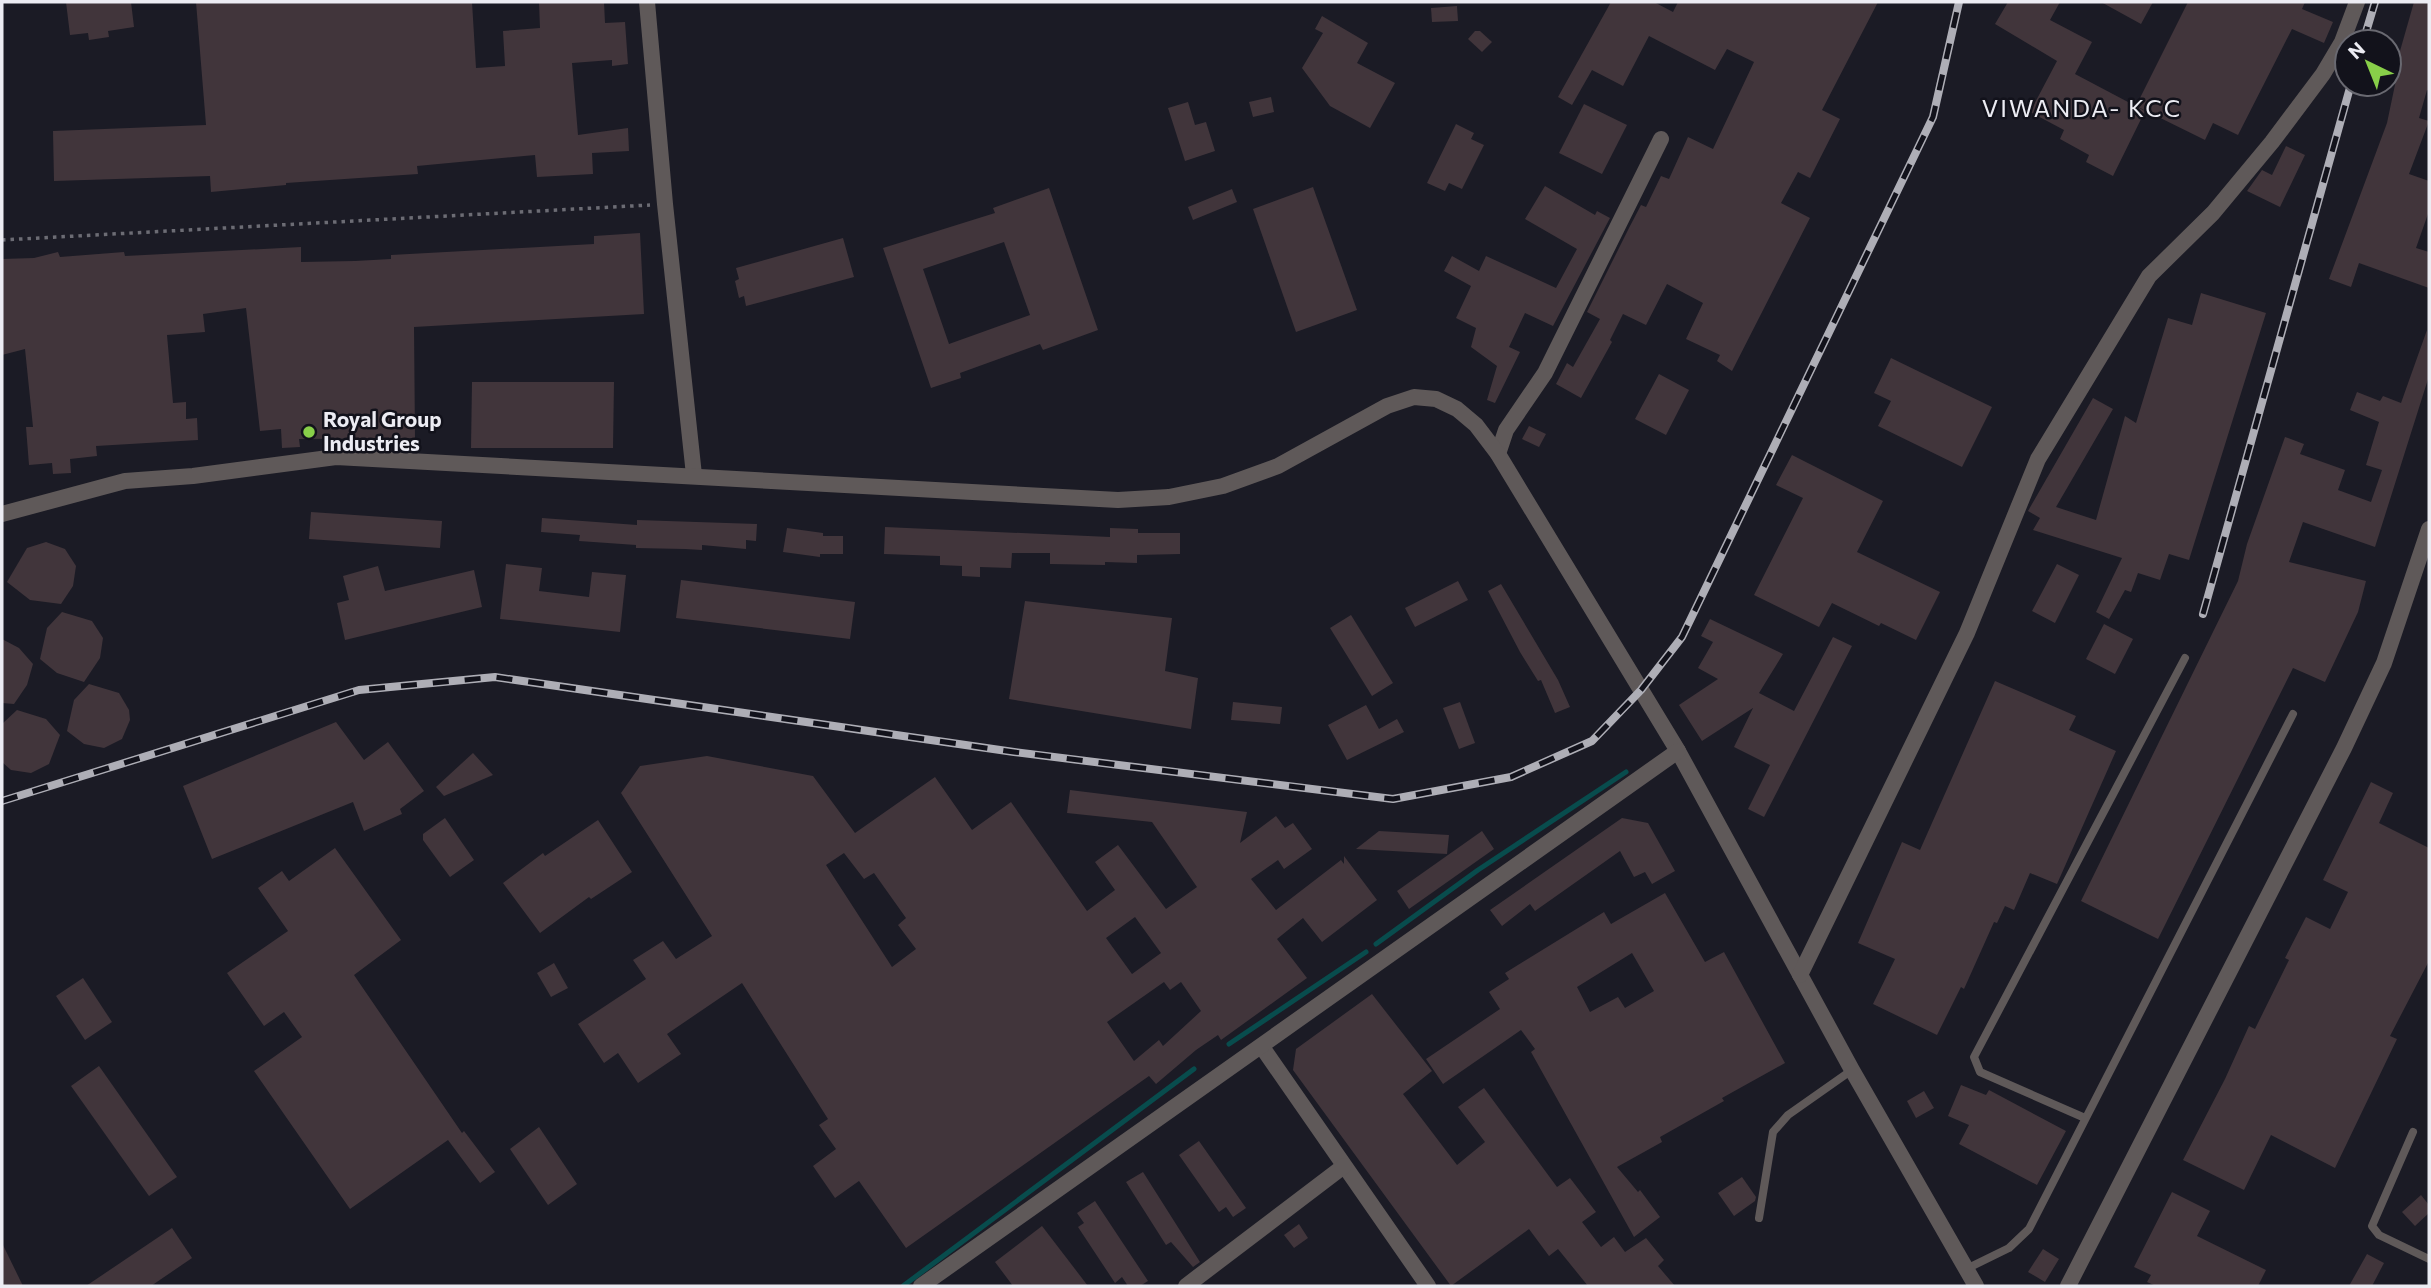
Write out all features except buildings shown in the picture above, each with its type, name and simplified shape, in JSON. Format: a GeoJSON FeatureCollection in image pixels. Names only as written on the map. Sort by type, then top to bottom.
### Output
{"type":"FeatureCollection","features":[{"type":"Feature","properties":{"kind":"street"},"geometry":{"type":"LineString","coordinates":[[647,2],[664,204],[694,475]]}},
{"type":"Feature","properties":{"kind":"street"},"geometry":{"type":"LineString","coordinates":[[1800,975],[1967,633],[2038,459],[2149,276],[2213,213],[2280,132],[2323,74],[2342,41],[2357,2]]}},
{"type":"Feature","properties":{"kind":"street"},"geometry":{"type":"LineString","coordinates":[[1497,454],[1506,430],[1545,373],[1661,139]]}},
{"type":"Feature","properties":{"kind":"street"},"geometry":{"type":"LineString","coordinates":[[2,514],[125,481],[194,476],[336,457],[1118,500],[1169,497],[1223,486],[1278,466],[1387,406],[1414,397],[1436,399],[1457,409],[1476,425],[1497,454],[1678,751],[1852,1070],[1976,1286]]}},
{"type":"Feature","properties":{"kind":"street"},"geometry":{"type":"LineString","coordinates":[[2068,1286],[2350,736],[2384,663],[2429,529]]}},
{"type":"Feature","properties":{"kind":"street"},"geometry":{"type":"LineString","coordinates":[[921,1286],[1678,751]]}},
{"type":"Feature","properties":{"kind":"street"},"geometry":{"type":"LineString","coordinates":[[1262,1047],[1428,1286]]}},
{"type":"Feature","properties":{"kind":"street"},"geometry":{"type":"LineString","coordinates":[[1186,1286],[1344,1166]]}},
{"type":"Feature","properties":{"kind":"lane"},"geometry":{"type":"LineString","coordinates":[[2085,1118],[1980,1072],[1974,1057],[2185,658]]}},
{"type":"Feature","properties":{"kind":"lane"},"geometry":{"type":"LineString","coordinates":[[1966,1269],[2009,1248],[2029,1228],[2293,715]]}},
{"type":"Feature","properties":{"kind":"lane"},"geometry":{"type":"LineString","coordinates":[[1759,1218],[1773,1132],[1788,1115],[1852,1070]]}},
{"type":"Feature","properties":{"kind":"lane"},"geometry":{"type":"LineString","coordinates":[[2413,1132],[2372,1226],[2379,1235],[2429,1259]]}},
{"type":"Feature","properties":{"kind":"path"},"geometry":{"type":"LineString","coordinates":[[2,240],[664,204]]}},
{"type":"Feature","properties":{"kind":"waterway"},"geometry":{"type":"LineString","coordinates":[[1376,944],[1478,870],[1626,772]]}},
{"type":"Feature","properties":{"kind":"waterway"},"geometry":{"type":"LineString","coordinates":[[1229,1044],[1366,952]]}},
{"type":"Feature","properties":{"kind":"waterway"},"geometry":{"type":"LineString","coordinates":[[903,1286],[1194,1069]]}},
{"type":"Feature","properties":{"kind":"railway"},"geometry":{"type":"LineString","coordinates":[[2,801],[359,690],[495,677],[1014,752],[1393,799],[1511,777],[1592,741],[1641,690],[1682,637],[1933,117],[1959,2]]}},
{"type":"Feature","properties":{"kind":"railway"},"geometry":{"type":"LineString","coordinates":[[2367,28],[2375,2]]}},
{"type":"Feature","properties":{"kind":"railway"},"geometry":{"type":"LineString","coordinates":[[2203,614],[2347,98]]}},
{"type":"Feature","properties":{"kind":"place","name":"Royal Group Industries"},"geometry":{"type":"Point","coordinates":[309,432]}},
{"type":"Feature","properties":{"kind":"district","name":"VIWANDA- KCC"},"geometry":{"type":"Point","coordinates":[2082,109]}}]}
